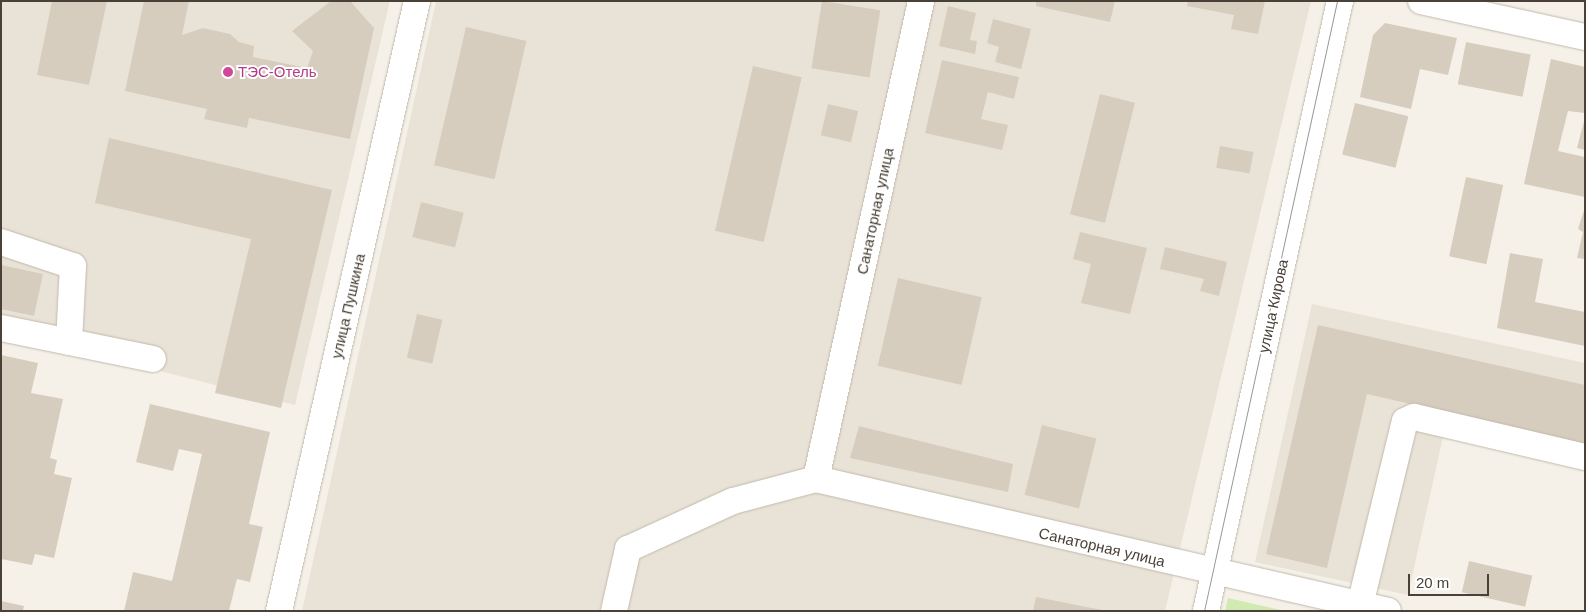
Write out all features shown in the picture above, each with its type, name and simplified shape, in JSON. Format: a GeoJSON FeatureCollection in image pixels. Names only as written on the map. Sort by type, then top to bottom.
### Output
{"type":"FeatureCollection","features":[{"type":"Feature","properties":{"kind":"street","name":"улица Пушкина"},"geometry":{"type":"LineString","coordinates":[[279,611],[417,1]]}},
{"type":"Feature","properties":{"kind":"street","name":"Санаторная улица"},"geometry":{"type":"LineString","coordinates":[[816,479],[921,1]]}},
{"type":"Feature","properties":{"kind":"street","name":"улица Кирова"},"geometry":{"type":"LineString","coordinates":[[1206,611],[1340,1]]}},
{"type":"Feature","properties":{"kind":"street"},"geometry":{"type":"LineString","coordinates":[[1421,1],[1585,37]]}},
{"type":"Feature","properties":{"kind":"street"},"geometry":{"type":"LineString","coordinates":[[1,242],[73,266],[69,342]]}},
{"type":"Feature","properties":{"kind":"street"},"geometry":{"type":"LineString","coordinates":[[1,328],[153,359]]}},
{"type":"Feature","properties":{"kind":"street"},"geometry":{"type":"LineString","coordinates":[[1360,605],[1405,421],[1414,417],[1585,457]]}},
{"type":"Feature","properties":{"kind":"street","name":"Санаторная улица"},"geometry":{"type":"LineString","coordinates":[[614,611],[628,549],[732,501],[816,479],[1214,573],[1388,611]]}},
{"type":"Feature","properties":{"kind":"shaded area"},"geometry":{"type":"Polygon","coordinates":[[[1,1],[390,1],[295,405],[1,331],[1,1]]]}},
{"type":"Feature","properties":{"kind":"shaded area"},"geometry":{"type":"Polygon","coordinates":[[[436,1],[1311,1],[1165,611],[302,611],[436,1]]]}},
{"type":"Feature","properties":{"kind":"shaded area"},"geometry":{"type":"Polygon","coordinates":[[[1312,304],[1585,363],[1585,467],[1443,437],[1408,595],[1255,562],[1312,304]]]}},
{"type":"Feature","properties":{"kind":"green space"},"geometry":{"type":"Polygon","coordinates":[[[1228,598],[1285,611],[1225,611],[1228,598]]]}},
{"type":"Feature","properties":{"kind":"building"},"geometry":{"type":"Polygon","coordinates":[[[52,1],[107,1],[89,85],[37,75],[52,1]]]}},
{"type":"Feature","properties":{"kind":"building"},"geometry":{"type":"Polygon","coordinates":[[[144,1],[189,1],[182,35],[203,28],[230,34],[239,42],[254,46],[253,57],[307,68],[313,51],[292,31],[331,1],[350,1],[374,28],[350,139],[249,118],[247,128],[204,119],[207,109],[125,91],[144,1]]]}},
{"type":"Feature","properties":{"kind":"building"},"geometry":{"type":"Polygon","coordinates":[[[822,1],[880,10],[870,77],[811,68],[822,1]]]}},
{"type":"Feature","properties":{"kind":"building"},"geometry":{"type":"Polygon","coordinates":[[[1036,1],[1115,1],[1110,22],[1036,6],[1036,1]]]}},
{"type":"Feature","properties":{"kind":"building"},"geometry":{"type":"Polygon","coordinates":[[[1188,1],[1265,1],[1258,34],[1231,29],[1234,15],[1187,6],[1188,1]]]}},
{"type":"Feature","properties":{"kind":"building"},"geometry":{"type":"Polygon","coordinates":[[[948,6],[976,13],[970,40],[977,41],[975,54],[939,46],[948,6]]]}},
{"type":"Feature","properties":{"kind":"building"},"geometry":{"type":"Polygon","coordinates":[[[993,19],[1031,29],[1021,69],[995,62],[999,47],[987,43],[993,19]]]}},
{"type":"Feature","properties":{"kind":"building"},"geometry":{"type":"Polygon","coordinates":[[[1385,23],[1457,38],[1448,75],[1420,69],[1411,109],[1360,97],[1373,35],[1385,23]]]}},
{"type":"Feature","properties":{"kind":"building"},"geometry":{"type":"Polygon","coordinates":[[[466,27],[526,41],[494,179],[434,165],[466,27]]]}},
{"type":"Feature","properties":{"kind":"building"},"geometry":{"type":"Polygon","coordinates":[[[1466,42],[1531,55],[1523,97],[1458,84],[1466,42]]]}},
{"type":"Feature","properties":{"kind":"building"},"geometry":{"type":"Polygon","coordinates":[[[1551,59],[1585,67],[1585,113],[1568,111],[1558,151],[1585,157],[1585,197],[1524,184],[1551,59]]]}},
{"type":"Feature","properties":{"kind":"building"},"geometry":{"type":"Polygon","coordinates":[[[942,60],[1019,77],[1014,99],[988,92],[981,119],[1008,125],[1002,150],[925,133],[942,60]]]}},
{"type":"Feature","properties":{"kind":"building"},"geometry":{"type":"Polygon","coordinates":[[[753,66],[802,77],[764,242],[715,231],[753,66]]]}},
{"type":"Feature","properties":{"kind":"building"},"geometry":{"type":"Polygon","coordinates":[[[1100,94],[1135,103],[1105,223],[1070,214],[1100,94]]]}},
{"type":"Feature","properties":{"kind":"building"},"geometry":{"type":"Polygon","coordinates":[[[1355,103],[1408,116],[1396,168],[1342,154],[1355,103]]]}},
{"type":"Feature","properties":{"kind":"building"},"geometry":{"type":"Polygon","coordinates":[[[828,104],[858,111],[851,142],[821,135],[828,104]]]}},
{"type":"Feature","properties":{"kind":"building"},"geometry":{"type":"Polygon","coordinates":[[[1585,121],[1585,150],[1577,148],[1585,121]]]}},
{"type":"Feature","properties":{"kind":"building"},"geometry":{"type":"Polygon","coordinates":[[[109,138],[332,190],[281,408],[215,393],[251,239],[95,203],[109,138]]]}},
{"type":"Feature","properties":{"kind":"building"},"geometry":{"type":"Polygon","coordinates":[[[1220,146],[1253,152],[1250,174],[1216,168],[1220,146]]]}},
{"type":"Feature","properties":{"kind":"building"},"geometry":{"type":"Polygon","coordinates":[[[1466,177],[1503,185],[1486,264],[1449,256],[1466,177]]]}},
{"type":"Feature","properties":{"kind":"building"},"geometry":{"type":"Polygon","coordinates":[[[421,202],[464,213],[455,248],[412,237],[421,202]]]}},
{"type":"Feature","properties":{"kind":"building"},"geometry":{"type":"Polygon","coordinates":[[[1585,207],[1585,259],[1577,258],[1583,232],[1578,229],[1585,207]]]}},
{"type":"Feature","properties":{"kind":"building"},"geometry":{"type":"Polygon","coordinates":[[[1080,232],[1147,248],[1130,314],[1081,303],[1091,264],[1073,259],[1080,232]]]}},
{"type":"Feature","properties":{"kind":"building"},"geometry":{"type":"Polygon","coordinates":[[[1165,247],[1227,262],[1219,296],[1200,291],[1204,279],[1160,269],[1165,247]]]}},
{"type":"Feature","properties":{"kind":"building"},"geometry":{"type":"Polygon","coordinates":[[[1510,253],[1543,259],[1535,302],[1585,312],[1585,346],[1497,328],[1510,253]]]}},
{"type":"Feature","properties":{"kind":"building"},"geometry":{"type":"Polygon","coordinates":[[[1,265],[43,274],[34,316],[1,309],[1,265]]]}},
{"type":"Feature","properties":{"kind":"building"},"geometry":{"type":"Polygon","coordinates":[[[898,278],[982,297],[962,385],[878,366],[898,278]]]}},
{"type":"Feature","properties":{"kind":"building"},"geometry":{"type":"Polygon","coordinates":[[[417,314],[442,320],[432,364],[407,358],[417,314]]]}},
{"type":"Feature","properties":{"kind":"building"},"geometry":{"type":"Polygon","coordinates":[[[1318,325],[1585,385],[1585,444],[1367,394],[1327,568],[1266,554],[1318,325]]]}},
{"type":"Feature","properties":{"kind":"building"},"geometry":{"type":"Polygon","coordinates":[[[1,355],[38,363],[31,393],[63,399],[50,458],[57,460],[54,474],[72,478],[54,558],[35,554],[32,565],[1,559],[1,355]]]}},
{"type":"Feature","properties":{"kind":"building"},"geometry":{"type":"Polygon","coordinates":[[[150,404],[270,432],[249,524],[263,527],[250,582],[237,579],[229,611],[124,611],[133,572],[172,581],[202,454],[179,449],[173,471],[136,462],[150,404]]]}},
{"type":"Feature","properties":{"kind":"building"},"geometry":{"type":"Polygon","coordinates":[[[1042,425],[1096,439],[1079,508],[1025,495],[1042,425]]]}},
{"type":"Feature","properties":{"kind":"building"},"geometry":{"type":"Polygon","coordinates":[[[859,426],[1013,464],[1008,492],[850,458],[859,426]]]}},
{"type":"Feature","properties":{"kind":"building"},"geometry":{"type":"Polygon","coordinates":[[[1469,561],[1532,576],[1525,607],[1462,592],[1469,561]]]}},
{"type":"Feature","properties":{"kind":"building"},"geometry":{"type":"Polygon","coordinates":[[[1036,597],[1102,610],[1102,611],[1033,611],[1036,597]]]}},
{"type":"Feature","properties":{"kind":"building"},"geometry":{"type":"Polygon","coordinates":[[[1,601],[24,606],[23,611],[1,611],[1,601]]]}},
{"type":"Feature","properties":{"kind":"tram line"},"geometry":{"type":"LineString","coordinates":[[1204,611],[1337,1]]}},
{"type":"Feature","properties":{"kind":"place","name":"ТЭС-Отель"},"geometry":{"type":"Point","coordinates":[228,72]}}]}
